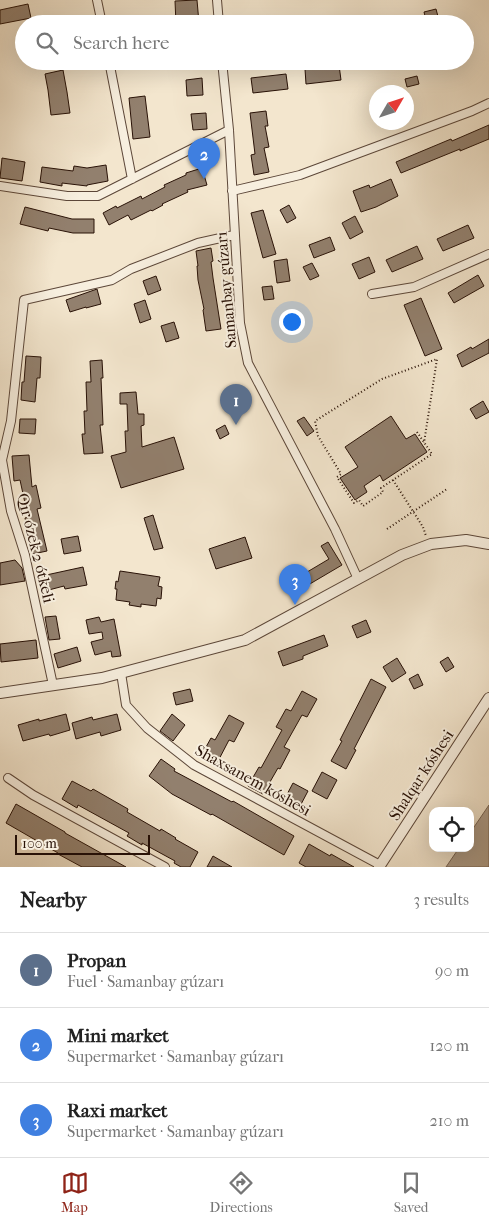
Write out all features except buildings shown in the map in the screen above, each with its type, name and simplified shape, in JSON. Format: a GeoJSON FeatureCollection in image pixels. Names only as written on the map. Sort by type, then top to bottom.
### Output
{"type":"FeatureCollection","features":[{"type":"Feature","properties":{"kind":"street"},"geometry":{"type":"LineString","coordinates":[[97,0],[100,15]]}},
{"type":"Feature","properties":{"kind":"street"},"geometry":{"type":"LineString","coordinates":[[217,0],[218,15]]}},
{"type":"Feature","properties":{"kind":"street"},"geometry":{"type":"LineString","coordinates":[[111,70],[132,179]]}},
{"type":"Feature","properties":{"kind":"street","name":"Samanbay gúzarı"},"geometry":{"type":"LineString","coordinates":[[223,70],[229,130],[240,323],[248,363],[335,529],[358,579]]}},
{"type":"Feature","properties":{"kind":"street"},"geometry":{"type":"LineString","coordinates":[[232,191],[300,175],[489,103]]}},
{"type":"Feature","properties":{"kind":"street"},"geometry":{"type":"LineString","coordinates":[[0,186],[67,196],[98,196],[229,130]]}},
{"type":"Feature","properties":{"kind":"street","name":"Qır ózek 2 ótkeli"},"geometry":{"type":"LineString","coordinates":[[53,684],[25,555],[11,511],[2,460],[11,421],[24,300],[112,280],[131,269],[198,243],[234,235]]}},
{"type":"Feature","properties":{"kind":"street"},"geometry":{"type":"LineString","coordinates":[[372,294],[414,287],[489,254]]}},
{"type":"Feature","properties":{"kind":"street"},"geometry":{"type":"LineString","coordinates":[[0,693],[102,678],[245,640],[402,555],[431,544],[466,540],[489,544]]}},
{"type":"Feature","properties":{"kind":"street","name":"Shaxsanem kóshesi"},"geometry":{"type":"LineString","coordinates":[[121,673],[126,705],[147,728],[194,765],[379,866]]}},
{"type":"Feature","properties":{"kind":"street","name":"Shalqar kóshesi"},"geometry":{"type":"LineString","coordinates":[[379,866],[489,698]]}},
{"type":"Feature","properties":{"kind":"street"},"geometry":{"type":"LineString","coordinates":[[8,778],[33,795],[166,867]]}},
{"type":"Feature","properties":{"kind":"path"},"geometry":{"type":"LineString","coordinates":[[417,432],[424,443],[432,454],[381,488],[382,492],[363,506],[359,500],[354,503],[337,477],[341,474],[318,436],[314,421],[382,379],[437,359],[424,443]]}},
{"type":"Feature","properties":{"kind":"path"},"geometry":{"type":"LineString","coordinates":[[393,480],[423,527],[428,540]]}},
{"type":"Feature","properties":{"kind":"path"},"geometry":{"type":"LineString","coordinates":[[387,529],[447,489]]}},
{"type":"Feature","properties":{"kind":"shaded area"},"geometry":{"type":"Polygon","coordinates":[[[489,805],[489,867],[446,867],[456,852],[474,852],[474,827],[489,805]]]}},
{"type":"Feature","properties":{"kind":"place","name":"Mini market"},"geometry":{"type":"Point","coordinates":[204,179]}},
{"type":"Feature","properties":{"kind":"place","name":"Propan"},"geometry":{"type":"Point","coordinates":[236,425]}},
{"type":"Feature","properties":{"kind":"place","name":"Raxi market"},"geometry":{"type":"Point","coordinates":[295,605]}}]}
